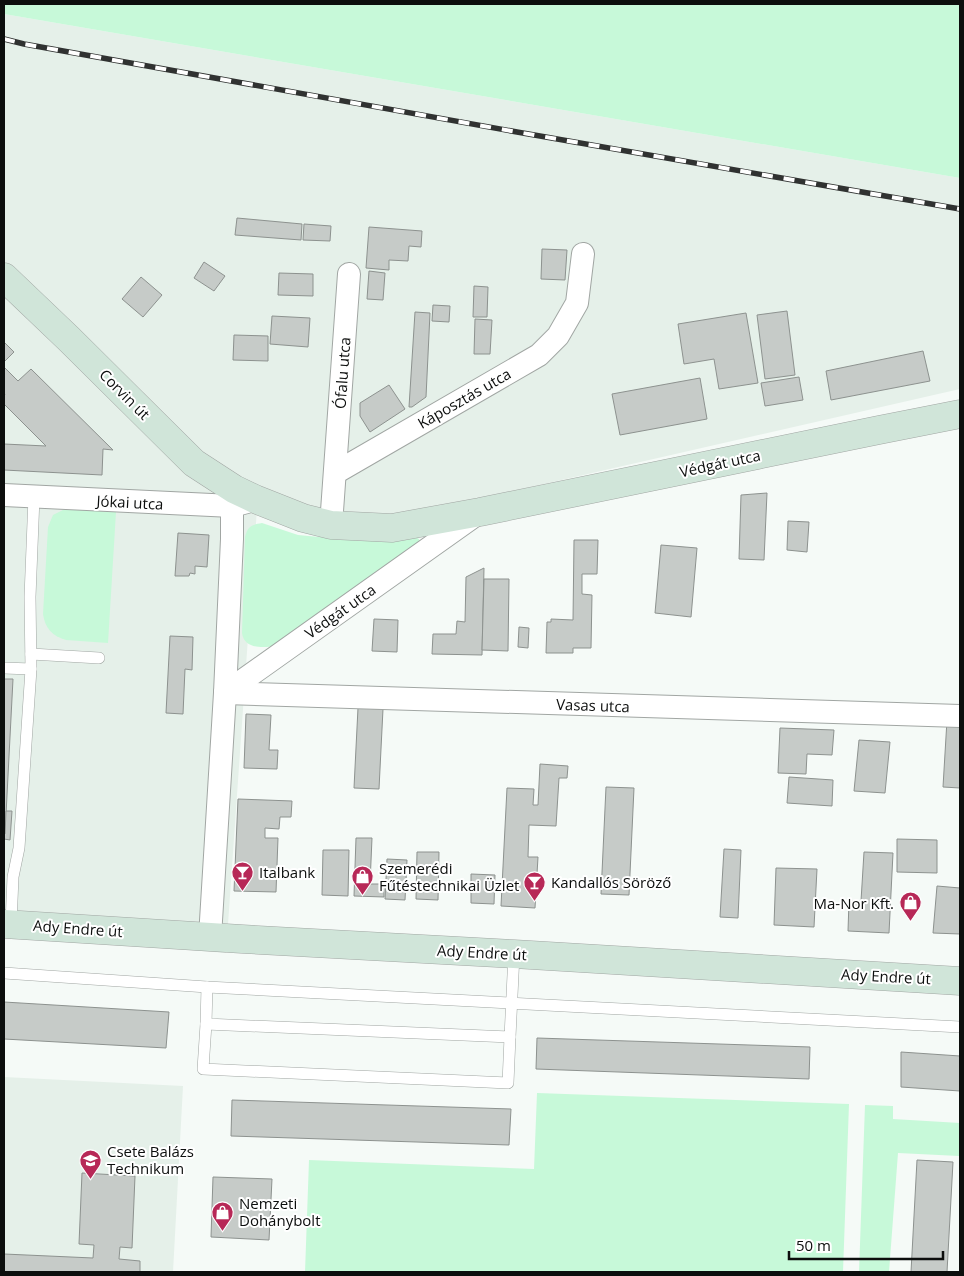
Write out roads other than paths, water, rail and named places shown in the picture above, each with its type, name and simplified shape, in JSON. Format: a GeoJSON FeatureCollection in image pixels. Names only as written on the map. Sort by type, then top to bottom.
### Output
{"type":"FeatureCollection","features":[{"type":"Feature","properties":{"kind":"main road","name":"Corvin út"},"geometry":{"type":"LineString","coordinates":[[4,276],[194,463],[241,498]]}},
{"type":"Feature","properties":{"kind":"main road","name":"Védgát utca"},"geometry":{"type":"LineString","coordinates":[[241,498],[331,525],[392,528],[480,512],[960,414]]}},
{"type":"Feature","properties":{"kind":"main road","name":"Ady Endre út"},"geometry":{"type":"LineString","coordinates":[[8,924],[960,981]]}},
{"type":"Feature","properties":{"kind":"street","name":"Káposztás utca"},"geometry":{"type":"LineString","coordinates":[[336,473],[539,355],[558,336],[577,303],[583,254]]}},
{"type":"Feature","properties":{"kind":"street","name":"Ófalu utca"},"geometry":{"type":"LineString","coordinates":[[336,473],[349,274]]}},
{"type":"Feature","properties":{"kind":"street"},"geometry":{"type":"LineString","coordinates":[[331,525],[336,473]]}},
{"type":"Feature","properties":{"kind":"street","name":"Jókai utca"},"geometry":{"type":"LineString","coordinates":[[4,495],[34,497],[241,498]]}},
{"type":"Feature","properties":{"kind":"street"},"geometry":{"type":"LineString","coordinates":[[210,937],[232,540],[241,498]]}},
{"type":"Feature","properties":{"kind":"street","name":"Védgát utca"},"geometry":{"type":"LineString","coordinates":[[225,693],[480,512]]}},
{"type":"Feature","properties":{"kind":"street","name":"Vasas utca"},"geometry":{"type":"LineString","coordinates":[[225,693],[960,716]]}},
{"type":"Feature","properties":{"kind":"lane"},"geometry":{"type":"LineString","coordinates":[[8,924],[18,848],[31,669],[30,597],[34,497]]}},
{"type":"Feature","properties":{"kind":"lane"},"geometry":{"type":"LineString","coordinates":[[31,654],[99,658]]}},
{"type":"Feature","properties":{"kind":"lane"},"geometry":{"type":"LineString","coordinates":[[4,668],[31,669]]}},
{"type":"Feature","properties":{"kind":"lane"},"geometry":{"type":"LineString","coordinates":[[207,987],[203,1069],[508,1083],[514,954]]}},
{"type":"Feature","properties":{"kind":"lane"},"geometry":{"type":"LineString","coordinates":[[4,973],[207,987],[960,1027]]}},
{"type":"Feature","properties":{"kind":"lane"},"geometry":{"type":"LineString","coordinates":[[206,1024],[510,1037]]}},
{"type":"Feature","properties":{"kind":"railway"},"geometry":{"type":"LineString","coordinates":[[4,39],[517,132],[960,209]]}},
{"type":"Feature","properties":{"kind":"place","name":"Italbank"},"geometry":{"type":"Point","coordinates":[243,891]}},
{"type":"Feature","properties":{"kind":"place","name":"Szemerédi Fűtéstechnikai Üzlet"},"geometry":{"type":"Point","coordinates":[363,896]}},
{"type":"Feature","properties":{"kind":"place","name":"Kandallós Söröző"},"geometry":{"type":"Point","coordinates":[535,901]}},
{"type":"Feature","properties":{"kind":"place","name":"Ma-Nor Kft."},"geometry":{"type":"Point","coordinates":[910,922]}},
{"type":"Feature","properties":{"kind":"place","name":"Csete Balázs Technikum"},"geometry":{"type":"Point","coordinates":[91,1179]}},
{"type":"Feature","properties":{"kind":"place","name":"Nemzeti Dohánybolt"},"geometry":{"type":"Point","coordinates":[223,1231]}}]}
